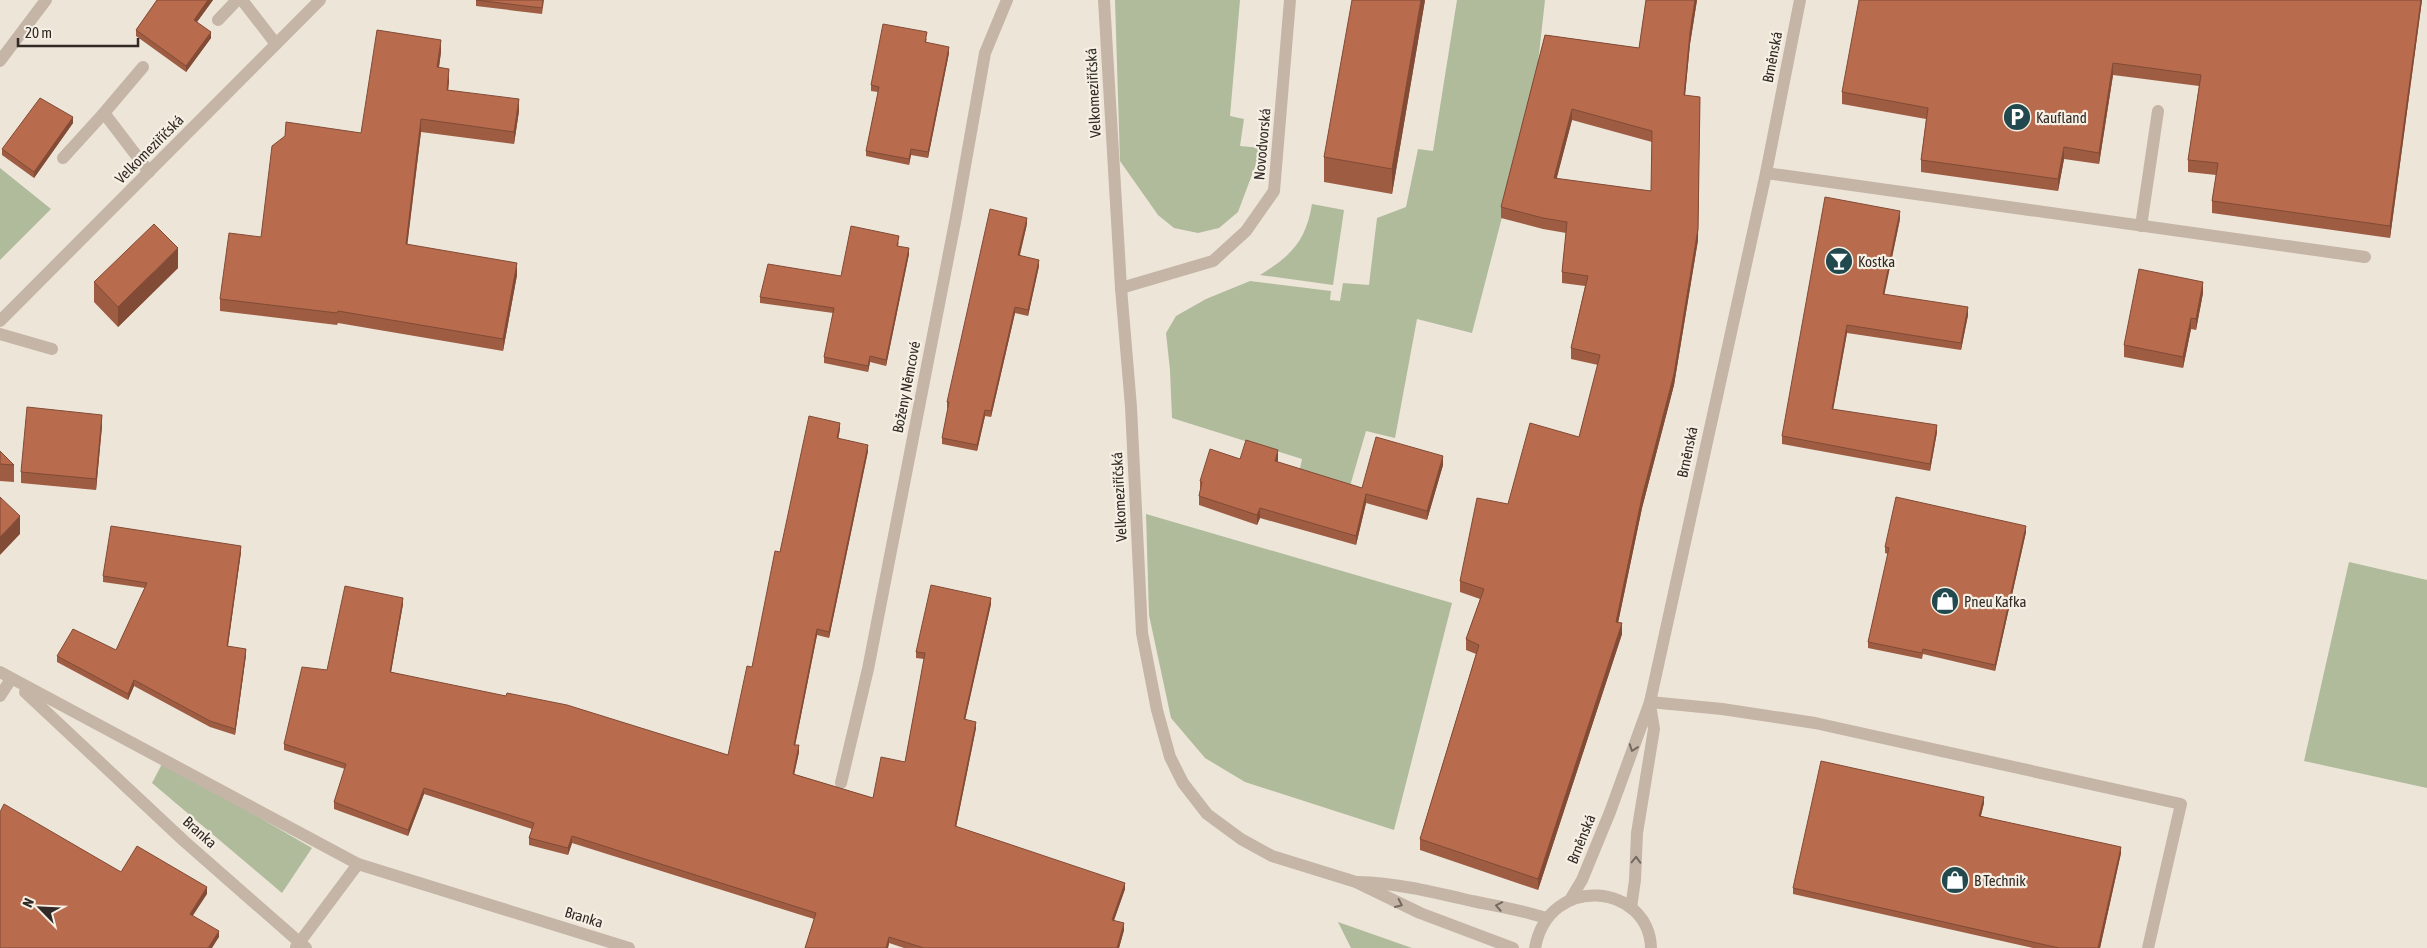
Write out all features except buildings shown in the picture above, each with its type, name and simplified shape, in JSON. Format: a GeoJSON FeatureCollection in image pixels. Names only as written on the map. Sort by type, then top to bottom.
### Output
{"type":"FeatureCollection","features":[{"type":"Feature","properties":{"kind":"street"},"geometry":{"type":"LineString","coordinates":[[0,61],[46,0]]}},
{"type":"Feature","properties":{"kind":"street"},"geometry":{"type":"LineString","coordinates":[[218,20],[237,0]]}},
{"type":"Feature","properties":{"kind":"street"},"geometry":{"type":"LineString","coordinates":[[242,0],[276,44]]}},
{"type":"Feature","properties":{"kind":"street","name":"Velkomeziříčská"},"geometry":{"type":"LineString","coordinates":[[0,321],[320,0]]}},
{"type":"Feature","properties":{"kind":"street","name":"Boženy Němcové"},"geometry":{"type":"LineString","coordinates":[[841,783],[868,670],[956,217],[985,53],[1007,0]]}},
{"type":"Feature","properties":{"kind":"street","name":"Velkomeziříčská"},"geometry":{"type":"LineString","coordinates":[[1104,0],[1121,288],[1131,407],[1142,633],[1156,710],[1170,757],[1183,783],[1207,814],[1241,839],[1272,856],[1356,882]]}},
{"type":"Feature","properties":{"kind":"street","name":"Novodvorská"},"geometry":{"type":"LineString","coordinates":[[1121,288],[1213,261],[1246,231],[1274,191],[1290,0]]}},
{"type":"Feature","properties":{"kind":"street","name":"Brněnská"},"geometry":{"type":"LineString","coordinates":[[1570,900],[1582,880],[1610,812],[1650,702],[1766,173],[1800,0]]}},
{"type":"Feature","properties":{"kind":"street"},"geometry":{"type":"LineString","coordinates":[[63,158],[143,68]]}},
{"type":"Feature","properties":{"kind":"street"},"geometry":{"type":"LineString","coordinates":[[2141,226],[2158,111]]}},
{"type":"Feature","properties":{"kind":"street"},"geometry":{"type":"LineString","coordinates":[[104,114],[149,172]]}},
{"type":"Feature","properties":{"kind":"street"},"geometry":{"type":"LineString","coordinates":[[1766,173],[2365,257]]}},
{"type":"Feature","properties":{"kind":"street"},"geometry":{"type":"LineString","coordinates":[[0,334],[52,349]]}},
{"type":"Feature","properties":{"kind":"street","name":"Branka"},"geometry":{"type":"LineString","coordinates":[[0,672],[358,864],[629,948]]}},
{"type":"Feature","properties":{"kind":"street"},"geometry":{"type":"LineString","coordinates":[[0,696],[11,679]]}},
{"type":"Feature","properties":{"kind":"street","name":"Branka"},"geometry":{"type":"LineString","coordinates":[[11,679],[184,841],[300,946],[358,864]]}},
{"type":"Feature","properties":{"kind":"street"},"geometry":{"type":"LineString","coordinates":[[1631,908],[1635,880],[1637,833],[1654,729],[1650,702],[1722,709],[1815,723],[2181,804],[2148,948]]}},
{"type":"Feature","properties":{"kind":"street"},"geometry":{"type":"LineString","coordinates":[[1356,882],[1413,887],[1525,911],[1546,918]]}},
{"type":"Feature","properties":{"kind":"street"},"geometry":{"type":"LineString","coordinates":[[1356,882],[1420,914],[1513,948]]}},
{"type":"Feature","properties":{"kind":"street"},"geometry":{"type":"LineString","coordinates":[[1536,948],[1538,936],[1546,918],[1557,908],[1570,900],[1584,895],[1600,895],[1614,899],[1631,908],[1644,923],[1651,948]]}},
{"type":"Feature","properties":{"kind":"green space"},"geometry":{"type":"Polygon","coordinates":[[[1115,0],[1240,0],[1230,116],[1244,119],[1240,146],[1262,148],[1238,212],[1219,228],[1198,233],[1174,228],[1158,215],[1120,161],[1115,0]]]}},
{"type":"Feature","properties":{"kind":"green space"},"geometry":{"type":"Polygon","coordinates":[[[1457,0],[1545,0],[1535,90],[1472,333],[1417,319],[1395,438],[1366,431],[1348,493],[1298,478],[1302,459],[1172,418],[1166,333],[1176,316],[1206,299],[1250,281],[1331,291],[1330,300],[1340,301],[1343,283],[1369,285],[1377,218],[1406,207],[1418,149],[1433,151],[1457,0]]]}},
{"type":"Feature","properties":{"kind":"green space"},"geometry":{"type":"Polygon","coordinates":[[[0,168],[51,209],[0,260],[0,168]]]}},
{"type":"Feature","properties":{"kind":"green space"},"geometry":{"type":"Polygon","coordinates":[[[1312,204],[1344,210],[1333,285],[1260,275],[1288,254],[1301,238],[1306,228],[1312,204]]]}},
{"type":"Feature","properties":{"kind":"green space"},"geometry":{"type":"Polygon","coordinates":[[[1146,514],[1452,603],[1394,830],[1245,782],[1205,758],[1171,718],[1149,615],[1146,514]]]}},
{"type":"Feature","properties":{"kind":"green space"},"geometry":{"type":"Polygon","coordinates":[[[2349,562],[2427,580],[2427,788],[2304,761],[2349,562]]]}},
{"type":"Feature","properties":{"kind":"green space"},"geometry":{"type":"Polygon","coordinates":[[[163,762],[312,848],[282,893],[152,783],[163,762]]]}},
{"type":"Feature","properties":{"kind":"green space"},"geometry":{"type":"Polygon","coordinates":[[[1338,922],[1412,948],[1351,948],[1338,922]]]}},
{"type":"Feature","properties":{"kind":"place","name":"Kaufland"},"geometry":{"type":"Point","coordinates":[2017,117]}},
{"type":"Feature","properties":{"kind":"place","name":"Kostka"},"geometry":{"type":"Point","coordinates":[1839,261]}},
{"type":"Feature","properties":{"kind":"place","name":"Pneu Kafka"},"geometry":{"type":"Point","coordinates":[1945,601]}},
{"type":"Feature","properties":{"kind":"place","name":"B Technik"},"geometry":{"type":"Point","coordinates":[1955,880]}}]}
